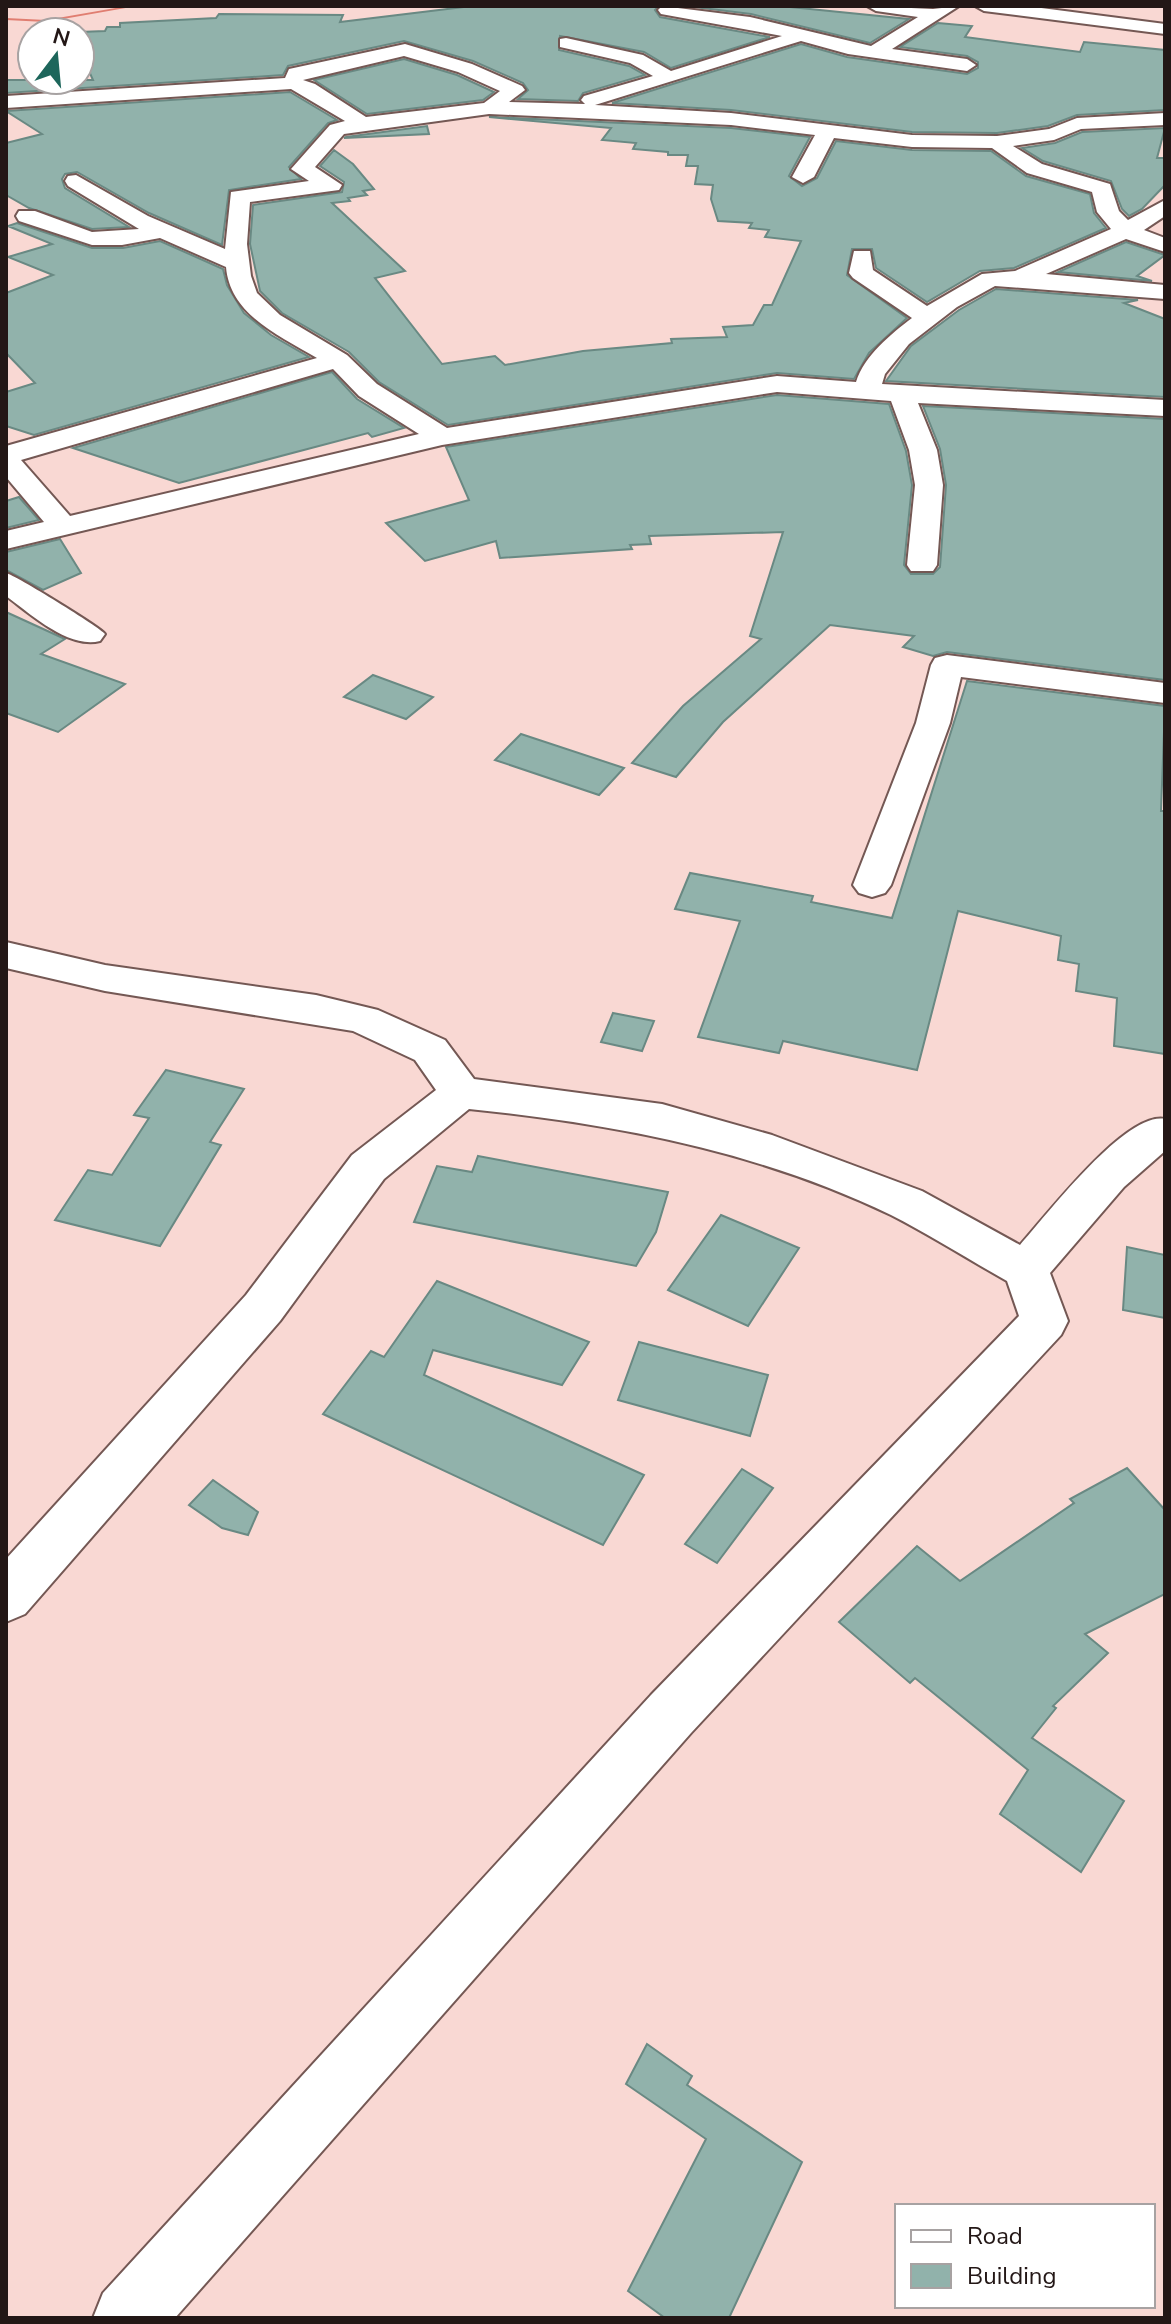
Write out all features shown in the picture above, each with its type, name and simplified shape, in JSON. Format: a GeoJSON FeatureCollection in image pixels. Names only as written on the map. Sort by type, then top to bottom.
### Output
{"type":"FeatureCollection","features":[{"type":"Feature","properties":{"kind":"street"},"geometry":{"type":"LineString","coordinates":[[876,6],[930,16],[953,14]]}},
{"type":"Feature","properties":{"kind":"street"},"geometry":{"type":"LineString","coordinates":[[984,6],[1165,29]]}},
{"type":"Feature","properties":{"kind":"street"},"geometry":{"type":"LineString","coordinates":[[667,10],[750,22],[873,52],[967,65]]}},
{"type":"Feature","properties":{"kind":"street"},"geometry":{"type":"LineString","coordinates":[[873,52],[930,16]]}},
{"type":"Feature","properties":{"kind":"street"},"geometry":{"type":"LineString","coordinates":[[562,109],[798,36]]}},
{"type":"Feature","properties":{"kind":"street"},"geometry":{"type":"LineString","coordinates":[[566,43],[636,59],[669,77]]}},
{"type":"Feature","properties":{"kind":"street"},"geometry":{"type":"LineString","coordinates":[[292,83],[296,73],[405,50],[465,68],[515,90],[489,108]]}},
{"type":"Feature","properties":{"kind":"street"},"geometry":{"type":"LineString","coordinates":[[6,102],[292,83],[308,88],[362,124]]}},
{"type":"Feature","properties":{"kind":"street"},"geometry":{"type":"LineString","coordinates":[[442,437],[368,390],[338,360],[271,320],[246,296],[239,276],[230,189],[331,185],[302,169],[337,129],[489,108],[731,119],[912,141],[997,142],[1054,134],[1077,124],[1165,119]]}},
{"type":"Feature","properties":{"kind":"street"},"geometry":{"type":"LineString","coordinates":[[803,177],[827,131]]}},
{"type":"Feature","properties":{"kind":"street"},"geometry":{"type":"LineString","coordinates":[[997,142],[1027,168],[1088,182],[1102,189],[1102,203],[1124,232],[1165,245]]}},
{"type":"Feature","properties":{"kind":"street"},"geometry":{"type":"LineString","coordinates":[[76,181],[161,231],[239,264]]}},
{"type":"Feature","properties":{"kind":"street"},"geometry":{"type":"LineString","coordinates":[[1019,278],[1089,244],[1124,232],[1165,207]]}},
{"type":"Feature","properties":{"kind":"street"},"geometry":{"type":"LineString","coordinates":[[27,216],[82,240],[101,242],[161,231]]}},
{"type":"Feature","properties":{"kind":"street"},"geometry":{"type":"LineString","coordinates":[[862,256],[861,273],[926,316]]}},
{"type":"Feature","properties":{"kind":"street"},"geometry":{"type":"LineString","coordinates":[[867,390],[872,373],[900,339],[926,316],[990,279],[1019,278],[1165,292]]}},
{"type":"Feature","properties":{"kind":"street"},"geometry":{"type":"LineString","coordinates":[[64,527],[6,457],[338,360]]}},
{"type":"Feature","properties":{"kind":"street"},"geometry":{"type":"LineString","coordinates":[[6,540],[442,437],[777,384],[1165,408]]}},
{"type":"Feature","properties":{"kind":"street"},"geometry":{"type":"LineString","coordinates":[[901,393],[923,450],[929,485],[922,565]]}},
{"type":"Feature","properties":{"kind":"street"},"geometry":{"type":"LineString","coordinates":[[6,582],[55,617],[89,634]]}},
{"type":"Feature","properties":{"kind":"street"},"geometry":{"type":"LineString","coordinates":[[872,885],[933,723],[947,665],[1165,693]]}},
{"type":"Feature","properties":{"kind":"street"},"geometry":{"type":"LineString","coordinates":[[6,955],[105,978],[316,1009],[364,1020],[430,1050],[461,1093]]}},
{"type":"Feature","properties":{"kind":"street"},"geometry":{"type":"LineString","coordinates":[[10,1589],[263,1308],[368,1167],[461,1093],[551,1102],[662,1120],[772,1151],[906,1203],[1026,1270],[1044,1321],[671,1714],[128,2318]]}},
{"type":"Feature","properties":{"kind":"street"},"geometry":{"type":"LineString","coordinates":[[1026,1270],[1108,1175],[1155,1133],[1165,1135]]}},
{"type":"Feature","properties":{"kind":"building"},"geometry":{"type":"Polygon","coordinates":[[[472,6],[658,6],[655,10],[660,17],[770,37],[671,68],[644,52],[560,36],[559,50],[629,66],[645,75],[583,93],[578,101],[518,99],[528,90],[523,83],[473,61],[404,41],[288,66],[283,75],[96,87],[96,31],[120,27],[120,23],[216,18],[219,14],[343,15],[340,22],[472,6]]]}},
{"type":"Feature","properties":{"kind":"building"},"geometry":{"type":"Polygon","coordinates":[[[686,6],[780,6],[909,19],[870,43],[751,14],[686,6]]]}},
{"type":"Feature","properties":{"kind":"building"},"geometry":{"type":"Polygon","coordinates":[[[938,23],[972,26],[965,37],[1080,52],[1084,42],[1165,50],[1165,110],[1077,115],[1048,126],[997,133],[912,132],[731,110],[612,103],[801,44],[847,57],[967,74],[978,68],[978,62],[967,56],[900,47],[938,23]]]}},
{"type":"Feature","properties":{"kind":"building"},"geometry":{"type":"Polygon","coordinates":[[[404,59],[457,75],[494,92],[483,100],[367,114],[314,80],[404,59]]]}},
{"type":"Feature","properties":{"kind":"building"},"geometry":{"type":"Polygon","coordinates":[[[6,80],[16,80],[16,92],[6,93],[6,80]]]}},
{"type":"Feature","properties":{"kind":"building"},"geometry":{"type":"Polygon","coordinates":[[[290,92],[337,120],[328,123],[289,167],[301,179],[229,190],[222,245],[149,213],[77,172],[65,174],[62,179],[65,188],[129,227],[92,229],[29,208],[6,195],[6,143],[42,134],[6,111],[290,92]]]}},
{"type":"Feature","properties":{"kind":"building"},"geometry":{"type":"Polygon","coordinates":[[[489,117],[731,128],[810,137],[789,176],[802,186],[817,178],[836,141],[912,150],[991,151],[1026,176],[1090,194],[1094,213],[1106,228],[1014,268],[980,271],[927,302],[876,268],[872,249],[852,249],[847,275],[907,318],[869,353],[854,379],[777,373],[448,425],[379,382],[349,352],[282,313],[260,291],[250,244],[253,205],[342,192],[344,182],[320,166],[334,150],[353,164],[374,189],[363,191],[367,195],[348,198],[350,201],[332,203],[405,271],[375,278],[442,364],[495,356],[505,365],[583,351],[672,343],[671,339],[727,337],[723,327],[753,325],[764,305],[772,305],[801,241],[765,237],[769,230],[749,228],[752,223],[718,221],[711,199],[713,185],[695,184],[698,166],[686,166],[688,155],[633,149],[636,143],[602,140],[611,128],[489,117]]]}},
{"type":"Feature","properties":{"kind":"building"},"geometry":{"type":"Polygon","coordinates":[[[427,126],[429,134],[344,138],[346,137],[427,126]]]}},
{"type":"Feature","properties":{"kind":"building"},"geometry":{"type":"Polygon","coordinates":[[[1165,128],[1157,158],[1165,158],[1165,185],[1142,209],[1129,216],[1122,209],[1111,181],[1043,161],[1022,148],[1055,143],[1082,132],[1165,128]]]}},
{"type":"Feature","properties":{"kind":"building"},"geometry":{"type":"Polygon","coordinates":[[[17,223],[92,248],[123,248],[160,241],[223,269],[227,285],[244,313],[271,335],[309,357],[34,435],[6,426],[6,392],[35,383],[6,353],[6,293],[53,275],[8,257],[52,244],[8,226],[17,223]]]}},
{"type":"Feature","properties":{"kind":"building"},"geometry":{"type":"Polygon","coordinates":[[[1126,242],[1165,255],[1137,276],[1152,281],[1058,272],[1126,242]]]}},
{"type":"Feature","properties":{"kind":"building"},"geometry":{"type":"Polygon","coordinates":[[[996,289],[1138,300],[1124,303],[1165,319],[1165,397],[886,381],[911,346],[959,310],[996,289]]]}},
{"type":"Feature","properties":{"kind":"building"},"geometry":{"type":"Polygon","coordinates":[[[332,372],[357,399],[404,428],[372,437],[368,433],[179,483],[73,448],[332,372]]]}},
{"type":"Feature","properties":{"kind":"building"},"geometry":{"type":"Polygon","coordinates":[[[777,395],[889,404],[906,451],[912,485],[904,565],[911,574],[933,574],[940,567],[946,485],[940,449],[923,406],[1165,419],[1165,680],[947,652],[933,656],[903,647],[914,636],[830,625],[723,722],[676,777],[632,763],[683,706],[761,639],[750,636],[783,532],[649,536],[651,544],[630,545],[632,549],[500,558],[496,541],[425,561],[386,523],[469,500],[446,447],[777,395]]]}},
{"type":"Feature","properties":{"kind":"building"},"geometry":{"type":"Polygon","coordinates":[[[19,497],[39,520],[6,528],[6,501],[19,497]]]}},
{"type":"Feature","properties":{"kind":"building"},"geometry":{"type":"Polygon","coordinates":[[[60,539],[81,573],[43,590],[6,570],[6,552],[60,539]]]}},
{"type":"Feature","properties":{"kind":"building"},"geometry":{"type":"Polygon","coordinates":[[[6,612],[65,639],[41,654],[125,684],[58,732],[6,713],[6,612]]]}},
{"type":"Feature","properties":{"kind":"building"},"geometry":{"type":"Polygon","coordinates":[[[373,675],[433,697],[406,719],[344,697],[373,675]]]}},
{"type":"Feature","properties":{"kind":"building"},"geometry":{"type":"Polygon","coordinates":[[[967,681],[1165,706],[1161,811],[1165,811],[1165,1054],[1114,1046],[1117,998],[1076,991],[1079,964],[1058,960],[1061,936],[958,911],[917,1070],[783,1041],[779,1053],[698,1037],[740,921],[675,909],[690,873],[813,896],[811,902],[892,918],[967,681]]]}},
{"type":"Feature","properties":{"kind":"building"},"geometry":{"type":"Polygon","coordinates":[[[521,734],[624,768],[599,795],[495,760],[521,734]]]}},
{"type":"Feature","properties":{"kind":"building"},"geometry":{"type":"Polygon","coordinates":[[[613,1013],[654,1021],[642,1051],[601,1042],[613,1013]]]}},
{"type":"Feature","properties":{"kind":"building"},"geometry":{"type":"Polygon","coordinates":[[[166,1070],[244,1089],[210,1142],[221,1145],[160,1246],[55,1220],[88,1170],[112,1175],[149,1118],[134,1115],[166,1070]]]}},
{"type":"Feature","properties":{"kind":"building"},"geometry":{"type":"Polygon","coordinates":[[[478,1156],[668,1192],[656,1232],[636,1266],[414,1222],[437,1166],[472,1172],[478,1156]]]}},
{"type":"Feature","properties":{"kind":"building"},"geometry":{"type":"Polygon","coordinates":[[[721,1215],[799,1248],[748,1326],[668,1290],[721,1215]]]}},
{"type":"Feature","properties":{"kind":"building"},"geometry":{"type":"Polygon","coordinates":[[[1127,1247],[1165,1255],[1165,1318],[1123,1310],[1127,1247]]]}},
{"type":"Feature","properties":{"kind":"building"},"geometry":{"type":"Polygon","coordinates":[[[437,1281],[589,1342],[562,1385],[433,1350],[424,1375],[644,1475],[603,1545],[323,1414],[371,1351],[384,1357],[437,1281]]]}},
{"type":"Feature","properties":{"kind":"building"},"geometry":{"type":"Polygon","coordinates":[[[639,1342],[768,1375],[750,1436],[618,1400],[639,1342]]]}},
{"type":"Feature","properties":{"kind":"building"},"geometry":{"type":"Polygon","coordinates":[[[1127,1468],[1165,1510],[1165,1594],[1085,1634],[1108,1653],[1053,1706],[1056,1708],[1032,1738],[1124,1801],[1081,1872],[1000,1814],[1028,1770],[915,1678],[910,1683],[839,1622],[917,1546],[960,1581],[1074,1503],[1070,1499],[1127,1468]]]}},
{"type":"Feature","properties":{"kind":"building"},"geometry":{"type":"Polygon","coordinates":[[[742,1469],[773,1488],[717,1563],[685,1544],[742,1469]]]}},
{"type":"Feature","properties":{"kind":"building"},"geometry":{"type":"Polygon","coordinates":[[[213,1480],[258,1512],[248,1535],[222,1528],[189,1505],[213,1480]]]}},
{"type":"Feature","properties":{"kind":"building"},"geometry":{"type":"Polygon","coordinates":[[[647,2044],[692,2076],[687,2085],[802,2162],[729,2318],[665,2318],[628,2291],[706,2139],[626,2084],[647,2044]]]}},
{"type":"Feature","properties":{"kind":"waterway"},"geometry":{"type":"LineString","coordinates":[[6,19],[46,21],[135,6]]}}]}
